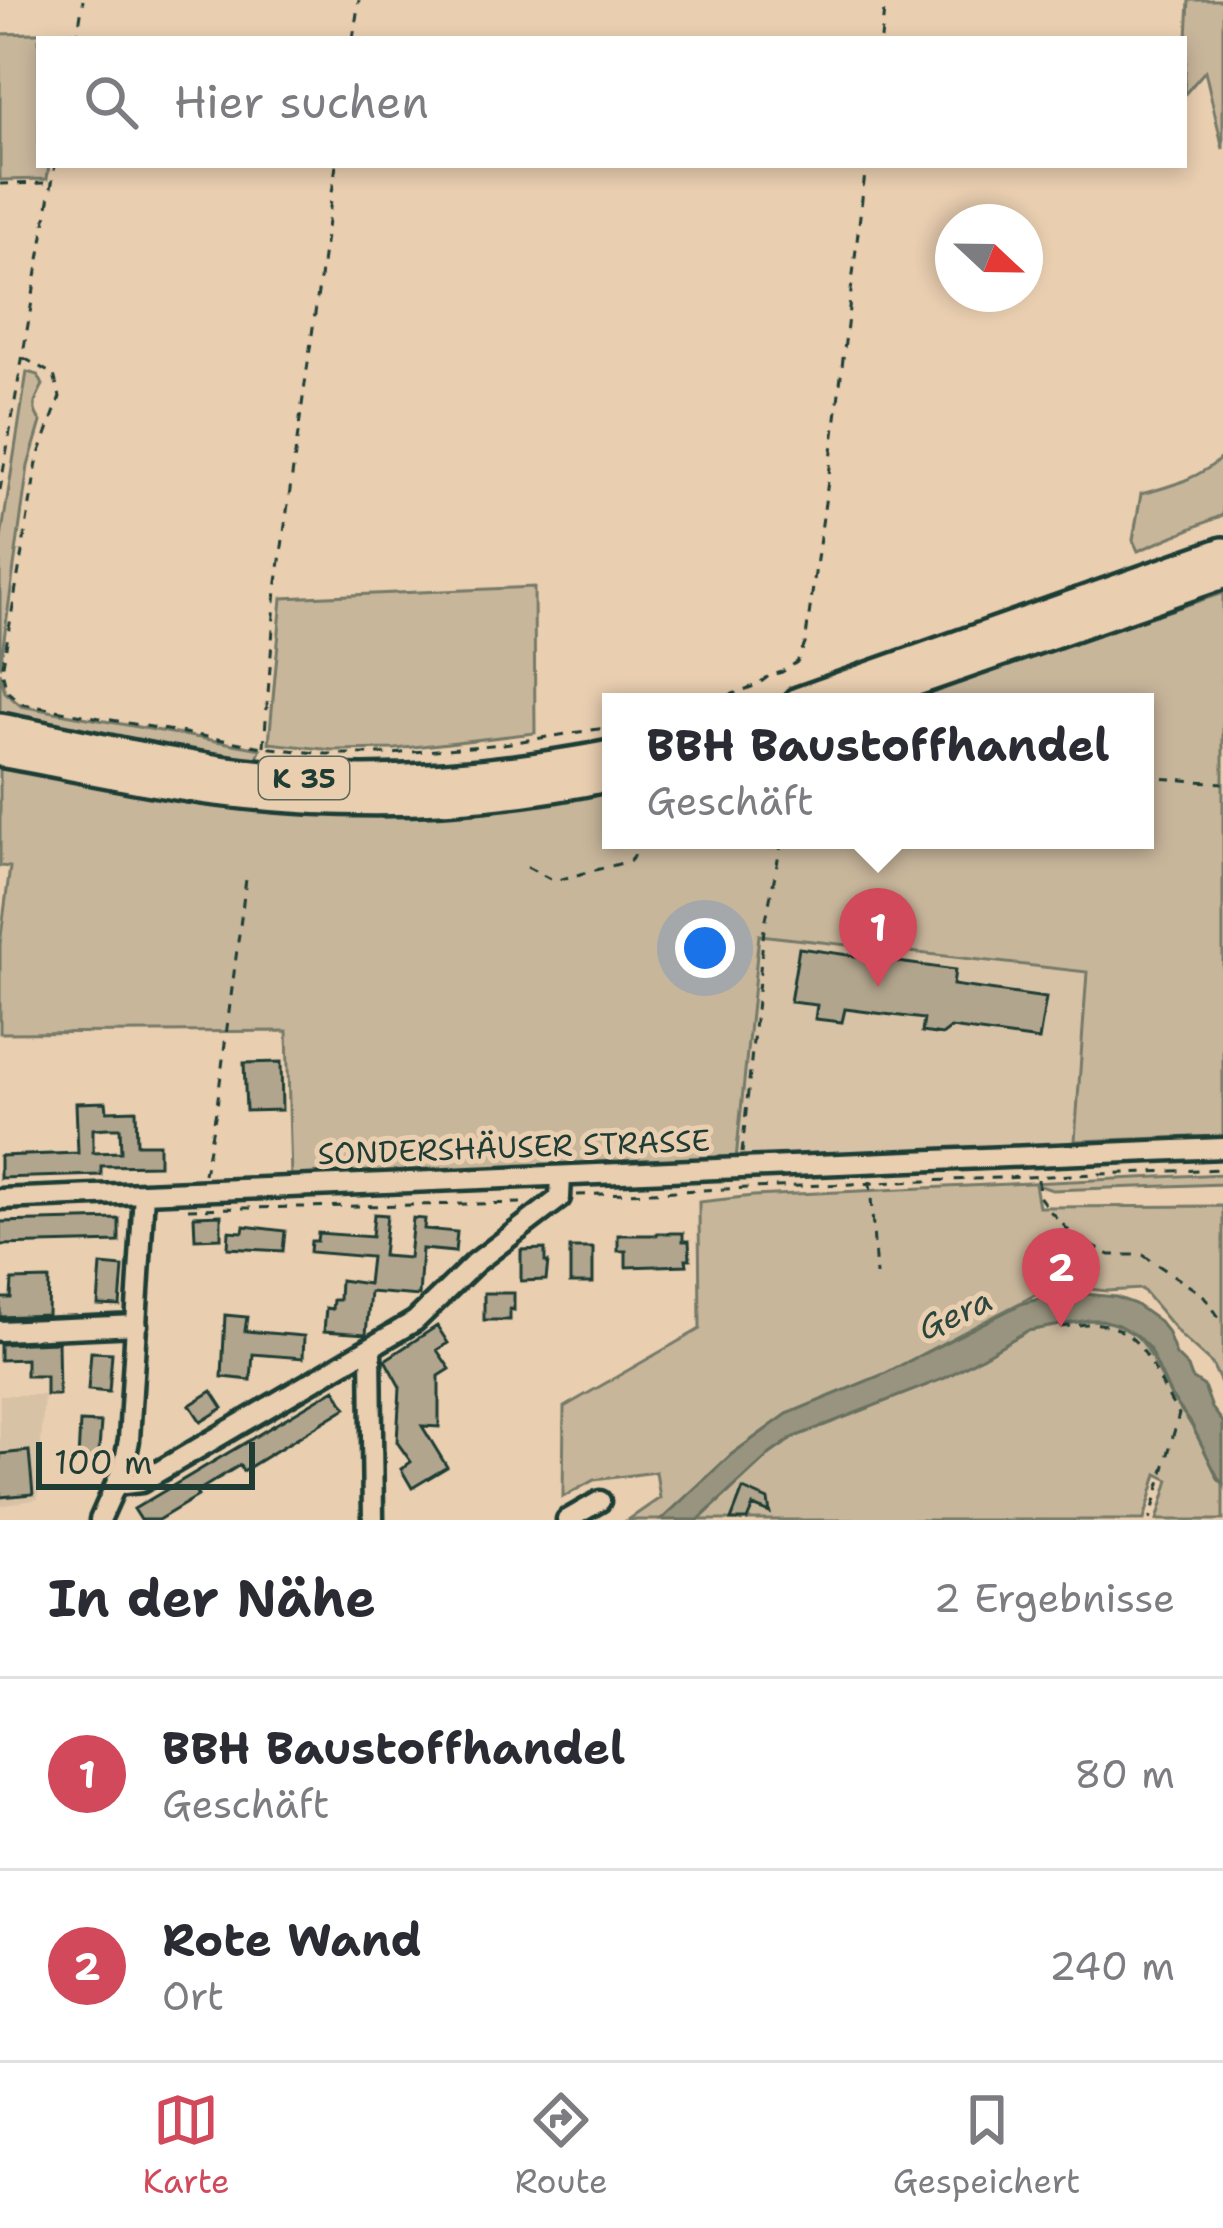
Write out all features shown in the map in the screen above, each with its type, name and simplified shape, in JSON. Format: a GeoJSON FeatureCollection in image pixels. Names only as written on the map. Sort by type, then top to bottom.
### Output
{"type":"FeatureCollection","features":[{"type":"Feature","properties":{"kind":"highway"},"geometry":{"type":"LineString","coordinates":[[824,693],[1223,552]]}},
{"type":"Feature","properties":{"kind":"highway"},"geometry":{"type":"LineString","coordinates":[[882,693],[1223,574]]}},
{"type":"Feature","properties":{"kind":"highway","name":"K 35"},"geometry":{"type":"LineString","coordinates":[[0,728],[192,766],[339,781],[515,772],[602,757]]}},
{"type":"Feature","properties":{"kind":"highway","name":"K 35"},"geometry":{"type":"LineString","coordinates":[[0,752],[212,790],[346,800],[510,794],[602,778]]}},
{"type":"Feature","properties":{"kind":"street","name":"SONDERSHÄUSER STRASSE"},"geometry":{"type":"LineString","coordinates":[[0,1199],[144,1193],[195,1200],[561,1176],[1223,1148]]}},
{"type":"Feature","properties":{"kind":"street"},"geometry":{"type":"LineString","coordinates":[[117,1481],[141,1482],[415,1322],[475,1263],[560,1198],[561,1176]]}},
{"type":"Feature","properties":{"kind":"street"},"geometry":{"type":"LineString","coordinates":[[100,1520],[124,1466],[129,1441],[144,1193]]}},
{"type":"Feature","properties":{"kind":"street"},"geometry":{"type":"LineString","coordinates":[[0,1330],[137,1325]]}},
{"type":"Feature","properties":{"kind":"street"},"geometry":{"type":"LineString","coordinates":[[371,1349],[373,1520]]}},
{"type":"Feature","properties":{"kind":"street"},"geometry":{"type":"LineString","coordinates":[[567,1520],[600,1501]]}},
{"type":"Feature","properties":{"kind":"path"},"geometry":{"type":"LineString","coordinates":[[77,36],[83,0]]}},
{"type":"Feature","properties":{"kind":"path"},"geometry":{"type":"LineString","coordinates":[[353,36],[359,0]]}},
{"type":"Feature","properties":{"kind":"path"},"geometry":{"type":"LineString","coordinates":[[880,36],[885,0]]}},
{"type":"Feature","properties":{"kind":"path"},"geometry":{"type":"LineString","coordinates":[[0,490],[55,168]]}},
{"type":"Feature","properties":{"kind":"path"},"geometry":{"type":"LineString","coordinates":[[263,748],[276,589],[336,168]]}},
{"type":"Feature","properties":{"kind":"path"},"geometry":{"type":"LineString","coordinates":[[736,693],[782,672],[796,662],[806,644],[866,168]]}},
{"type":"Feature","properties":{"kind":"path"},"geometry":{"type":"LineString","coordinates":[[0,184],[52,183]]}},
{"type":"Feature","properties":{"kind":"path"},"geometry":{"type":"LineString","coordinates":[[23,358],[54,375],[60,397],[38,457],[2,670],[7,691],[22,704],[263,748],[326,754],[391,754],[503,744],[602,728]]}},
{"type":"Feature","properties":{"kind":"path"},"geometry":{"type":"LineString","coordinates":[[1154,778],[1223,783]]}},
{"type":"Feature","properties":{"kind":"path"},"geometry":{"type":"LineString","coordinates":[[527,867],[554,881],[630,861],[639,849]]}},
{"type":"Feature","properties":{"kind":"path"},"geometry":{"type":"LineString","coordinates":[[738,1168],[745,1142],[764,929],[780,850],[775,849]]}},
{"type":"Feature","properties":{"kind":"path"},"geometry":{"type":"LineString","coordinates":[[246,879],[217,1106],[195,1200],[542,1203],[575,1196],[870,1181],[1223,1169]]}},
{"type":"Feature","properties":{"kind":"path"},"geometry":{"type":"LineString","coordinates":[[842,1165],[870,1181]]}},
{"type":"Feature","properties":{"kind":"path"},"geometry":{"type":"LineString","coordinates":[[1038,1175],[1039,1196],[1075,1237],[1110,1255],[1143,1256],[1204,1296],[1223,1323]]}},
{"type":"Feature","properties":{"kind":"path"},"geometry":{"type":"LineString","coordinates":[[870,1181],[876,1275]]}},
{"type":"Feature","properties":{"kind":"path"},"geometry":{"type":"LineString","coordinates":[[1061,1328],[1101,1324],[1134,1340],[1146,1351],[1179,1414],[1150,1520]]}},
{"type":"Feature","properties":{"kind":"shaded area"},"geometry":{"type":"Polygon","coordinates":[[[1189,0],[1223,0],[1223,149],[1205,71],[1187,92],[1189,0]]]}},
{"type":"Feature","properties":{"kind":"shaded area"},"geometry":{"type":"Polygon","coordinates":[[[72,32],[71,36],[36,36],[36,168],[49,168],[47,179],[0,180],[0,34],[72,32]]]}},
{"type":"Feature","properties":{"kind":"shaded area"},"geometry":{"type":"Polygon","coordinates":[[[27,372],[38,375],[43,385],[35,404],[41,422],[28,466],[0,668],[0,545],[27,372]]]}},
{"type":"Feature","properties":{"kind":"shaded area"},"geometry":{"type":"Polygon","coordinates":[[[1223,456],[1223,515],[1138,551],[1133,540],[1141,494],[1196,475],[1223,456]]]}},
{"type":"Feature","properties":{"kind":"shaded area"},"geometry":{"type":"Polygon","coordinates":[[[534,587],[535,733],[396,749],[332,750],[269,743],[282,598],[534,587]]]}},
{"type":"Feature","properties":{"kind":"shaded area"},"geometry":{"type":"Polygon","coordinates":[[[1223,593],[1223,1136],[1075,1141],[1087,972],[759,935],[736,1159],[724,1161],[291,1179],[287,1031],[0,1033],[0,944],[10,867],[0,866],[0,760],[356,810],[486,810],[602,790],[602,849],[1154,849],[1154,693],[920,693],[1223,593]]]}},
{"type":"Feature","properties":{"kind":"shaded area"},"geometry":{"type":"Polygon","coordinates":[[[0,672],[5,692],[21,706],[261,749],[254,764],[0,716],[0,672]]]}},
{"type":"Feature","properties":{"kind":"shaded area"},"geometry":{"type":"Polygon","coordinates":[[[758,935],[1087,972],[1075,1141],[736,1159],[758,935]]]}},
{"type":"Feature","properties":{"kind":"shaded area"},"geometry":{"type":"Polygon","coordinates":[[[1223,1174],[1223,1184],[1052,1190],[1035,1184],[1039,1207],[1223,1206],[1223,1387],[1212,1364],[1142,1289],[1054,1285],[884,1374],[787,1414],[732,1454],[661,1520],[628,1520],[660,1498],[656,1472],[594,1480],[563,1497],[564,1407],[700,1329],[699,1202],[753,1196],[1223,1174]]]}},
{"type":"Feature","properties":{"kind":"shaded area"},"geometry":{"type":"Polygon","coordinates":[[[1064,1292],[1116,1297],[1159,1321],[1176,1355],[1204,1386],[1223,1422],[1223,1483],[1171,1396],[1149,1348],[1118,1325],[1088,1320],[1027,1331],[945,1378],[794,1437],[698,1520],[661,1520],[732,1454],[787,1414],[884,1374],[1021,1304],[1064,1292]]]}},
{"type":"Feature","properties":{"kind":"shaded area"},"geometry":{"type":"Polygon","coordinates":[[[1088,1320],[1123,1326],[1143,1344],[1223,1483],[1223,1520],[1157,1520],[1169,1480],[1157,1474],[1144,1520],[699,1520],[794,1437],[945,1378],[1027,1331],[1088,1320]]]}},
{"type":"Feature","properties":{"kind":"shaded area"},"geometry":{"type":"Polygon","coordinates":[[[0,1395],[44,1395],[38,1499],[0,1506],[0,1395]]]}},
{"type":"Feature","properties":{"kind":"building"},"geometry":{"type":"Polygon","coordinates":[[[799,948],[955,970],[953,985],[1046,998],[1039,1040],[951,1028],[942,1035],[922,1032],[924,1019],[845,1009],[842,1022],[815,1019],[817,1005],[790,1002],[799,948]]]}},
{"type":"Feature","properties":{"kind":"building"},"geometry":{"type":"Polygon","coordinates":[[[281,1062],[282,1110],[246,1111],[244,1063],[281,1062]]]}},
{"type":"Feature","properties":{"kind":"building"},"geometry":{"type":"Polygon","coordinates":[[[106,1102],[107,1111],[136,1110],[137,1144],[159,1144],[159,1165],[101,1166],[101,1175],[0,1178],[0,1156],[78,1153],[76,1103],[106,1102]],[[120,1128],[93,1129],[93,1153],[121,1152],[120,1128]]]}},
{"type":"Feature","properties":{"kind":"building"},"geometry":{"type":"Polygon","coordinates":[[[374,1214],[387,1215],[383,1256],[409,1258],[413,1218],[425,1219],[424,1229],[457,1232],[455,1252],[422,1249],[419,1296],[370,1292],[366,1334],[324,1331],[326,1308],[332,1309],[333,1300],[339,1300],[340,1280],[368,1284],[371,1257],[310,1252],[311,1241],[317,1241],[318,1233],[372,1237],[374,1214]]]}},
{"type":"Feature","properties":{"kind":"building"},"geometry":{"type":"Polygon","coordinates":[[[221,1215],[221,1238],[195,1239],[194,1216],[221,1215]]]}},
{"type":"Feature","properties":{"kind":"building"},"geometry":{"type":"Polygon","coordinates":[[[119,1219],[119,1242],[0,1245],[0,1222],[119,1219]]]}},
{"type":"Feature","properties":{"kind":"building"},"geometry":{"type":"Polygon","coordinates":[[[244,1226],[285,1231],[283,1251],[228,1248],[229,1231],[243,1232],[244,1226]]]}},
{"type":"Feature","properties":{"kind":"building"},"geometry":{"type":"Polygon","coordinates":[[[683,1233],[683,1241],[689,1241],[687,1265],[626,1267],[626,1251],[618,1251],[618,1235],[683,1233]]]}},
{"type":"Feature","properties":{"kind":"building"},"geometry":{"type":"Polygon","coordinates":[[[570,1248],[593,1248],[593,1283],[570,1283],[570,1248]]]}},
{"type":"Feature","properties":{"kind":"building"},"geometry":{"type":"Polygon","coordinates":[[[545,1249],[546,1280],[521,1281],[521,1250],[545,1249]]]}},
{"type":"Feature","properties":{"kind":"building"},"geometry":{"type":"Polygon","coordinates":[[[101,1265],[123,1267],[120,1306],[98,1305],[101,1265]]]}},
{"type":"Feature","properties":{"kind":"building"},"geometry":{"type":"Polygon","coordinates":[[[49,1279],[48,1315],[0,1317],[0,1298],[11,1298],[12,1280],[49,1279]]]}},
{"type":"Feature","properties":{"kind":"building"},"geometry":{"type":"Polygon","coordinates":[[[484,1293],[514,1293],[510,1320],[484,1320],[484,1293]]]}},
{"type":"Feature","properties":{"kind":"building"},"geometry":{"type":"Polygon","coordinates":[[[225,1315],[247,1317],[245,1331],[304,1336],[303,1358],[253,1354],[251,1380],[222,1377],[225,1315]]]}},
{"type":"Feature","properties":{"kind":"building"},"geometry":{"type":"Polygon","coordinates":[[[437,1326],[448,1343],[437,1350],[450,1369],[439,1376],[439,1427],[422,1426],[447,1467],[412,1488],[401,1469],[411,1462],[397,1442],[400,1387],[385,1360],[437,1326]]]}},
{"type":"Feature","properties":{"kind":"building"},"geometry":{"type":"Polygon","coordinates":[[[58,1342],[59,1395],[46,1395],[46,1376],[26,1376],[26,1359],[0,1360],[0,1344],[58,1342]]]}},
{"type":"Feature","properties":{"kind":"building"},"geometry":{"type":"Polygon","coordinates":[[[91,1352],[112,1353],[109,1392],[88,1390],[91,1352]]]}},
{"type":"Feature","properties":{"kind":"building"},"geometry":{"type":"Polygon","coordinates":[[[335,1389],[346,1408],[243,1471],[240,1465],[158,1520],[141,1520],[134,1509],[335,1389]]]}},
{"type":"Feature","properties":{"kind":"building"},"geometry":{"type":"Polygon","coordinates":[[[212,1391],[223,1408],[201,1422],[190,1405],[212,1391]]]}},
{"type":"Feature","properties":{"kind":"building"},"geometry":{"type":"Polygon","coordinates":[[[80,1422],[101,1423],[98,1462],[78,1460],[80,1422]]]}},
{"type":"Feature","properties":{"kind":"building"},"geometry":{"type":"Polygon","coordinates":[[[29,1451],[33,1494],[0,1497],[0,1454],[29,1451]]]}},
{"type":"Feature","properties":{"kind":"building"},"geometry":{"type":"Polygon","coordinates":[[[743,1489],[768,1500],[770,1513],[753,1506],[747,1520],[731,1520],[743,1489]]]}},
{"type":"Feature","properties":{"kind":"place","name":"BBH Baustoffhandel"},"geometry":{"type":"Point","coordinates":[878,987]}},
{"type":"Feature","properties":{"kind":"place","name":"Rote Wand"},"geometry":{"type":"Point","coordinates":[1061,1327]}},
{"type":"Feature","properties":{"kind":"water label","name":"Gera"},"geometry":{"type":"Point","coordinates":[955,1314]}}]}
